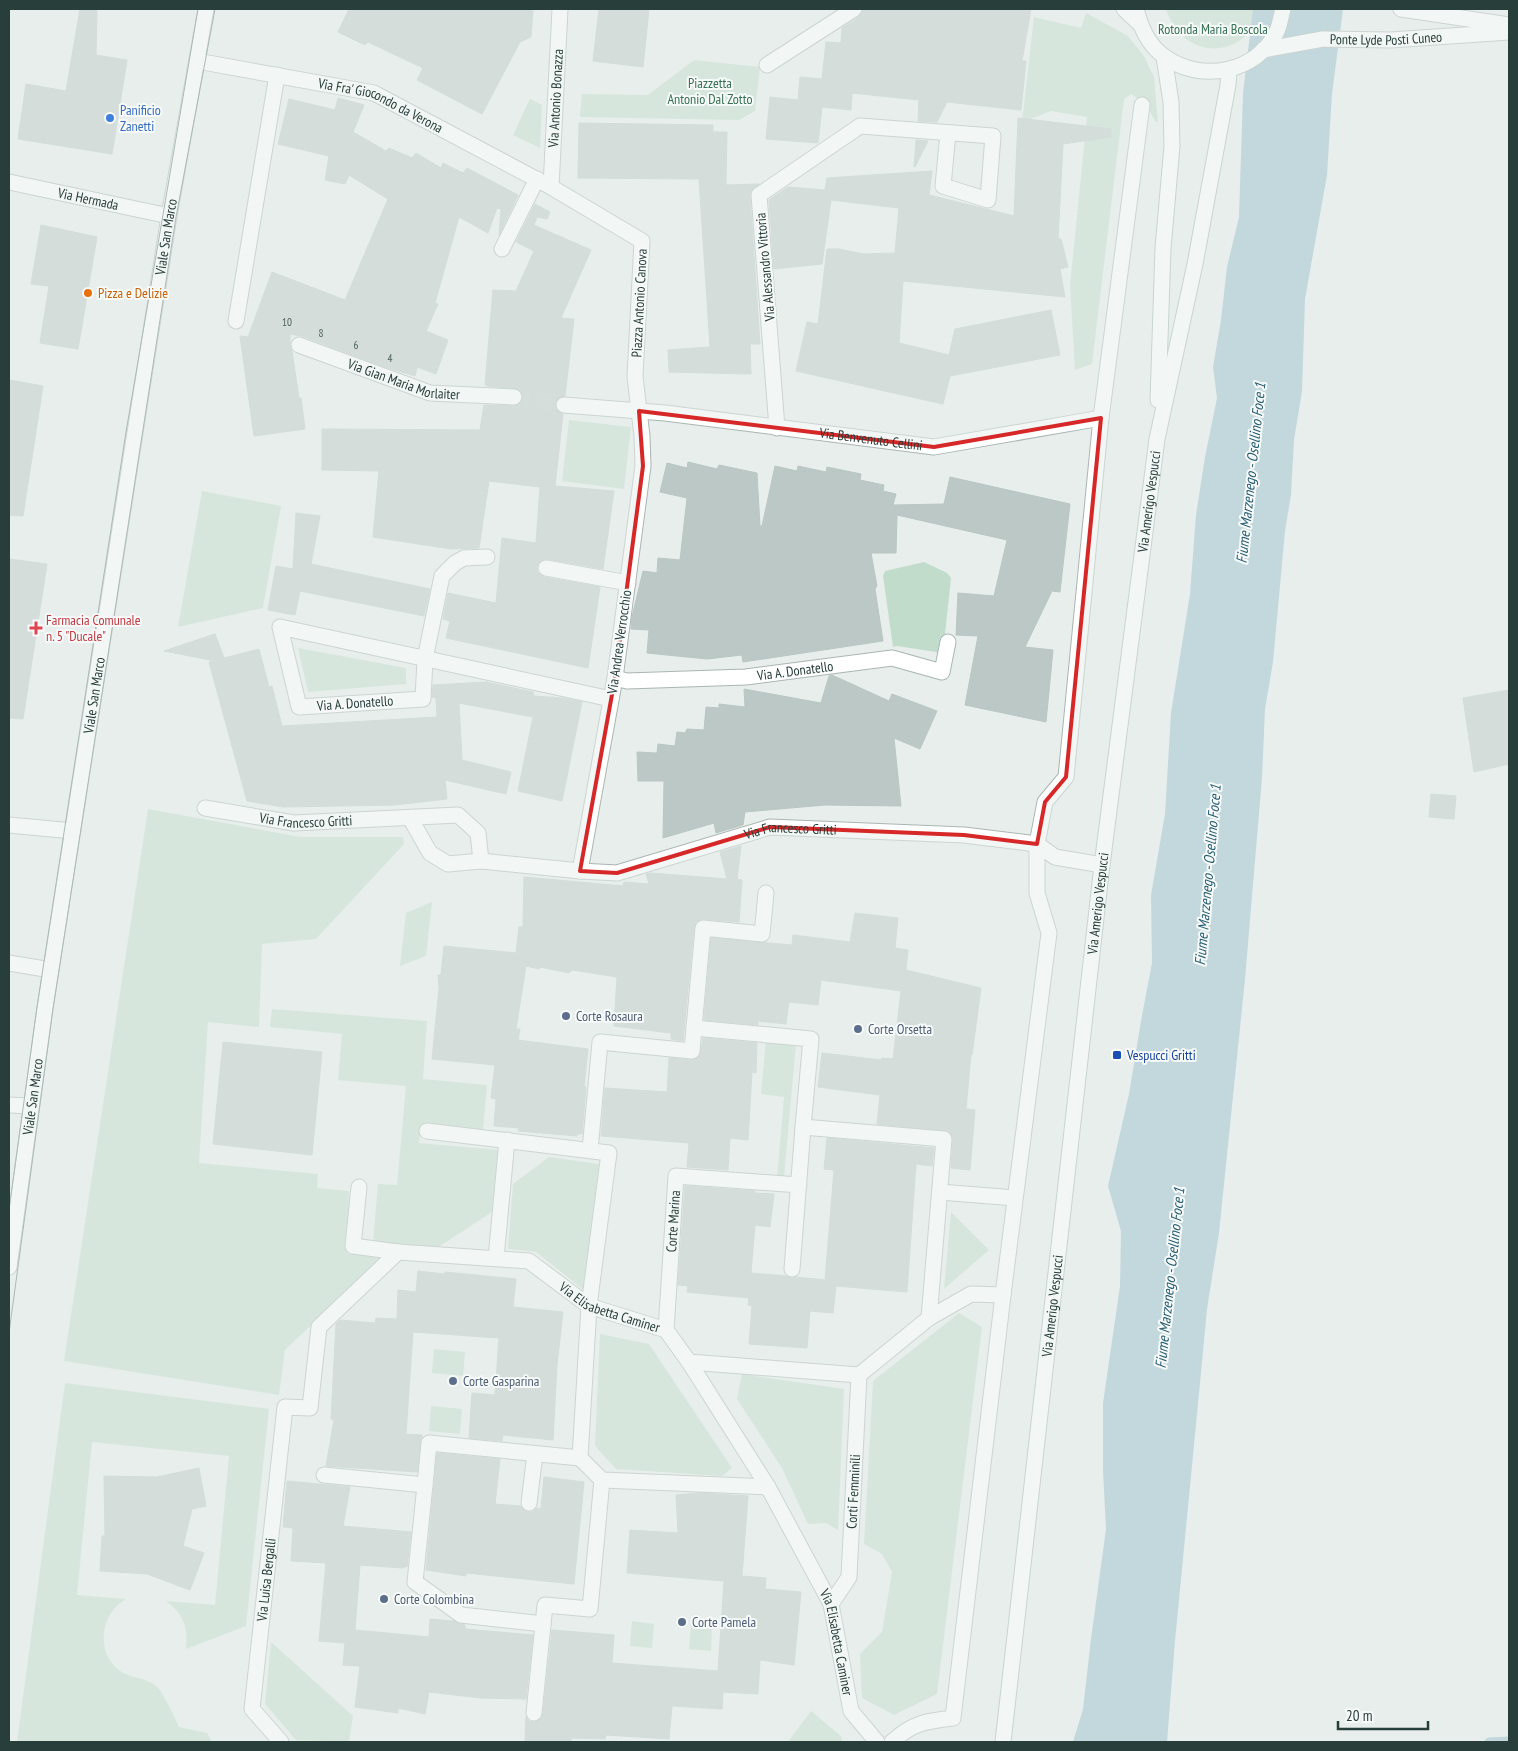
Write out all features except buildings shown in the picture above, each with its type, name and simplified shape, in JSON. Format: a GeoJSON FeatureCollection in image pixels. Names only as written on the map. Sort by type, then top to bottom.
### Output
{"type":"FeatureCollection","features":[{"type":"Feature","properties":{"kind":"street","name":"Viale San Marco"},"geometry":{"type":"LineString","coordinates":[[9,1264],[30,1106],[51,970],[170,216],[206,9]]}},
{"type":"Feature","properties":{"kind":"street","name":"Via Antonio Bonazza"},"geometry":{"type":"LineString","coordinates":[[551,187],[560,9]]}},
{"type":"Feature","properties":{"kind":"street"},"geometry":{"type":"LineString","coordinates":[[767,65],[854,9]]}},
{"type":"Feature","properties":{"kind":"street"},"geometry":{"type":"LineString","coordinates":[[1124,9],[1138,16],[1150,42],[1164,57],[1179,66],[1195,71],[1212,72],[1229,70],[1244,64],[1263,50],[1276,31],[1283,9]]}},
{"type":"Feature","properties":{"kind":"street","name":"Ponte Lyde Posti Cuneo"},"geometry":{"type":"LineString","coordinates":[[1401,9],[1509,25]]}},
{"type":"Feature","properties":{"kind":"street","name":"Ponte Lyde Posti Cuneo"},"geometry":{"type":"LineString","coordinates":[[1263,50],[1323,39],[1391,40],[1509,32]]}},
{"type":"Feature","properties":{"kind":"street"},"geometry":{"type":"LineString","coordinates":[[1157,439],[1162,248],[1172,146],[1171,102],[1164,57]]}},
{"type":"Feature","properties":{"kind":"street","name":"Via Fra' Giocondo da Verona"},"geometry":{"type":"LineString","coordinates":[[198,61],[374,93],[551,187]]}},
{"type":"Feature","properties":{"kind":"street","name":"Via Amerigo Vespucci"},"geometry":{"type":"LineString","coordinates":[[1003,1742],[1102,865],[1157,439],[1194,264],[1228,85],[1229,70]]}},
{"type":"Feature","properties":{"kind":"street"},"geometry":{"type":"LineString","coordinates":[[236,321],[277,75]]}},
{"type":"Feature","properties":{"kind":"street"},"geometry":{"type":"LineString","coordinates":[[892,1742],[903,1732],[927,1720],[954,1718],[1003,1295],[1049,933],[1037,893],[1037,844],[1045,802],[1066,777],[1101,418],[1142,106]]}},
{"type":"Feature","properties":{"kind":"street","name":"Via Alessandro Vittoria"},"geometry":{"type":"LineString","coordinates":[[778,428],[759,195],[860,126],[993,136],[988,200],[943,186],[948,133]]}},
{"type":"Feature","properties":{"kind":"street"},"geometry":{"type":"LineString","coordinates":[[502,249],[537,179]]}},
{"type":"Feature","properties":{"kind":"street","name":"Via Hermada"},"geometry":{"type":"LineString","coordinates":[[9,182],[170,216]]}},
{"type":"Feature","properties":{"kind":"street","name":"Piazza Antonio Canova"},"geometry":{"type":"LineString","coordinates":[[551,187],[642,241],[635,378],[639,411]]}},
{"type":"Feature","properties":{"kind":"street","name":"Via Gian Maria Morlaiter"},"geometry":{"type":"LineString","coordinates":[[299,345],[430,393],[514,397]]}},
{"type":"Feature","properties":{"kind":"street"},"geometry":{"type":"LineString","coordinates":[[564,404],[639,411]]}},
{"type":"Feature","properties":{"kind":"street","name":"Via Benvenuto Cellini"},"geometry":{"type":"LineString","coordinates":[[639,411],[934,447],[1101,418]]}},
{"type":"Feature","properties":{"kind":"street","name":"Via Andrea Verrocchio"},"geometry":{"type":"LineString","coordinates":[[580,871],[615,678],[628,584],[643,466],[639,411]]}},
{"type":"Feature","properties":{"kind":"street"},"geometry":{"type":"LineString","coordinates":[[425,659],[442,576],[455,563],[464,558],[487,557]]}},
{"type":"Feature","properties":{"kind":"street"},"geometry":{"type":"LineString","coordinates":[[546,568],[628,584]]}},
{"type":"Feature","properties":{"kind":"street","name":"Via A. Donatello"},"geometry":{"type":"LineString","coordinates":[[425,659],[423,699],[299,707],[280,627],[611,699]]}},
{"type":"Feature","properties":{"kind":"street","name":"Via A. Donatello"},"geometry":{"type":"LineString","coordinates":[[615,678],[627,681],[746,677],[892,658],[942,672],[948,642]]}},
{"type":"Feature","properties":{"kind":"street","name":"Via Francesco Gritti"},"geometry":{"type":"LineString","coordinates":[[205,808],[294,823],[458,816],[478,834],[481,861]]}},
{"type":"Feature","properties":{"kind":"street","name":"Via Francesco Gritti"},"geometry":{"type":"LineString","coordinates":[[410,818],[430,853],[448,864],[481,861],[617,873],[770,827],[964,835],[1037,844],[1055,857],[1102,865]]}},
{"type":"Feature","properties":{"kind":"street"},"geometry":{"type":"LineString","coordinates":[[9,825],[73,831]]}},
{"type":"Feature","properties":{"kind":"street"},"geometry":{"type":"LineString","coordinates":[[590,1150],[600,1042],[692,1051],[703,928],[762,934],[766,893]]}},
{"type":"Feature","properties":{"kind":"street"},"geometry":{"type":"LineString","coordinates":[[9,963],[51,970]]}},
{"type":"Feature","properties":{"kind":"street"},"geometry":{"type":"LineString","coordinates":[[694,1028],[811,1039],[792,1269]]}},
{"type":"Feature","properties":{"kind":"street"},"geometry":{"type":"LineString","coordinates":[[9,1105],[30,1106]]}},
{"type":"Feature","properties":{"kind":"street"},"geometry":{"type":"LineString","coordinates":[[803,1127],[944,1139],[929,1318]]}},
{"type":"Feature","properties":{"kind":"street"},"geometry":{"type":"LineString","coordinates":[[427,1131],[609,1153],[589,1306],[580,1458]]}},
{"type":"Feature","properties":{"kind":"street"},"geometry":{"type":"LineString","coordinates":[[496,1258],[507,1140]]}},
{"type":"Feature","properties":{"kind":"street","name":"Corte Marina"},"geometry":{"type":"LineString","coordinates":[[666,1330],[676,1176],[799,1185]]}},
{"type":"Feature","properties":{"kind":"street","name":"Via Elisabetta Caminer"},"geometry":{"type":"LineString","coordinates":[[359,1187],[354,1246],[398,1252],[529,1261],[589,1306],[666,1330],[689,1362],[768,1487],[831,1604],[851,1711],[877,1742]]}},
{"type":"Feature","properties":{"kind":"street"},"geometry":{"type":"LineString","coordinates":[[940,1192],[1015,1198]]}},
{"type":"Feature","properties":{"kind":"street","name":"Via Luisa Bergalli"},"geometry":{"type":"LineString","coordinates":[[281,1742],[252,1710],[285,1407],[310,1408],[319,1327],[398,1252]]}},
{"type":"Feature","properties":{"kind":"street"},"geometry":{"type":"LineString","coordinates":[[689,1362],[859,1375],[929,1318],[971,1294],[1003,1295]]}},
{"type":"Feature","properties":{"kind":"street","name":"Corti Femminili"},"geometry":{"type":"LineString","coordinates":[[831,1604],[849,1577],[859,1375]]}},
{"type":"Feature","properties":{"kind":"street"},"geometry":{"type":"LineString","coordinates":[[543,1624],[461,1615],[415,1582],[429,1443],[580,1458],[602,1480],[768,1487]]}},
{"type":"Feature","properties":{"kind":"street"},"geometry":{"type":"LineString","coordinates":[[530,1503],[535,1454]]}},
{"type":"Feature","properties":{"kind":"street"},"geometry":{"type":"LineString","coordinates":[[324,1475],[425,1485]]}},
{"type":"Feature","properties":{"kind":"street"},"geometry":{"type":"LineString","coordinates":[[534,1713],[545,1605],[590,1609],[602,1480]]}},
{"type":"Feature","properties":{"kind":"highlighted area"},"geometry":{"type":"Polygon","coordinates":[[[639,411],[934,447],[1101,418],[1066,777],[1045,802],[1037,844],[964,835],[770,827],[617,873],[580,871],[615,678],[643,466],[639,411]]]}},
{"type":"Feature","properties":{"kind":"green space","name":"Rotonda Maria Boscola"},"geometry":{"type":"Polygon","coordinates":[[[1166,9],[1261,9],[1253,26],[1242,39],[1229,46],[1214,48],[1199,46],[1185,38],[1174,26],[1166,9]]]}},
{"type":"Feature","properties":{"kind":"green space"},"geometry":{"type":"Polygon","coordinates":[[[1086,13],[1128,36],[1144,56],[1154,77],[1158,122],[1156,122],[1144,103],[1131,94],[1124,99],[1092,364],[1075,370],[1070,285],[1087,117],[1051,111],[1022,122],[1034,17],[1081,28],[1086,13]]]}},
{"type":"Feature","properties":{"kind":"green space","name":"Piazzetta Antonio Dal Zotto"},"geometry":{"type":"Polygon","coordinates":[[[694,60],[760,67],[755,111],[739,120],[580,117],[582,94],[648,95],[694,60]]]}},
{"type":"Feature","properties":{"kind":"green space"},"geometry":{"type":"Polygon","coordinates":[[[530,99],[542,105],[540,148],[513,135],[530,99]]]}},
{"type":"Feature","properties":{"kind":"green space"},"geometry":{"type":"Polygon","coordinates":[[[569,420],[631,427],[624,489],[562,481],[569,420]]]}},
{"type":"Feature","properties":{"kind":"green space"},"geometry":{"type":"Polygon","coordinates":[[[202,491],[281,506],[263,608],[178,627],[202,491]]]}},
{"type":"Feature","properties":{"kind":"green space"},"geometry":{"type":"Polygon","coordinates":[[[924,562],[947,573],[951,578],[943,653],[893,647],[883,576],[885,571],[924,562]]]}},
{"type":"Feature","properties":{"kind":"green space"},"geometry":{"type":"Polygon","coordinates":[[[298,648],[406,668],[406,684],[308,692],[298,648]]]}},
{"type":"Feature","properties":{"kind":"green space"},"geometry":{"type":"Polygon","coordinates":[[[148,809],[301,837],[403,837],[404,844],[316,939],[262,944],[259,1027],[208,1022],[199,1163],[318,1174],[317,1188],[349,1191],[347,1253],[384,1256],[285,1350],[279,1395],[64,1361],[148,809]]]}},
{"type":"Feature","properties":{"kind":"green space"},"geometry":{"type":"Polygon","coordinates":[[[432,902],[426,956],[400,966],[406,913],[432,902]]]}},
{"type":"Feature","properties":{"kind":"green space"},"geometry":{"type":"Polygon","coordinates":[[[272,1009],[427,1021],[423,1079],[487,1085],[483,1130],[421,1124],[419,1143],[498,1150],[492,1212],[437,1248],[373,1243],[378,1184],[397,1185],[406,1086],[338,1080],[342,1034],[270,1027],[272,1009]]]}},
{"type":"Feature","properties":{"kind":"green space"},"geometry":{"type":"Polygon","coordinates":[[[766,1040],[796,1043],[784,1178],[777,1178],[784,1097],[761,1094],[766,1040]]]}},
{"type":"Feature","properties":{"kind":"green space"},"geometry":{"type":"Polygon","coordinates":[[[549,1157],[599,1164],[584,1290],[536,1252],[508,1249],[513,1184],[549,1157]]]}},
{"type":"Feature","properties":{"kind":"green space"},"geometry":{"type":"Polygon","coordinates":[[[951,1212],[989,1250],[944,1289],[951,1212]]]}},
{"type":"Feature","properties":{"kind":"green space"},"geometry":{"type":"Polygon","coordinates":[[[959,1313],[982,1327],[937,1694],[894,1715],[862,1698],[860,1654],[882,1632],[892,1572],[882,1554],[864,1544],[873,1381],[959,1313]]]}},
{"type":"Feature","properties":{"kind":"green space"},"geometry":{"type":"Polygon","coordinates":[[[600,1334],[649,1344],[732,1468],[722,1476],[616,1469],[595,1446],[600,1334]]]}},
{"type":"Feature","properties":{"kind":"green space"},"geometry":{"type":"Polygon","coordinates":[[[434,1349],[465,1352],[463,1376],[432,1373],[434,1349]]]}},
{"type":"Feature","properties":{"kind":"green space"},"geometry":{"type":"Polygon","coordinates":[[[742,1374],[844,1389],[838,1530],[826,1523],[808,1524],[782,1468],[737,1399],[742,1374]]]}},
{"type":"Feature","properties":{"kind":"green space"},"geometry":{"type":"Polygon","coordinates":[[[65,1383],[269,1409],[246,1626],[186,1649],[185,1627],[181,1616],[166,1601],[215,1605],[229,1456],[92,1442],[77,1595],[126,1599],[114,1609],[106,1624],[104,1641],[108,1657],[123,1673],[149,1681],[157,1687],[166,1699],[179,1727],[207,1733],[212,1742],[17,1742],[65,1383]]]}},
{"type":"Feature","properties":{"kind":"green space"},"geometry":{"type":"Polygon","coordinates":[[[431,1406],[462,1409],[460,1434],[429,1431],[431,1406]]]}},
{"type":"Feature","properties":{"kind":"green space"},"geometry":{"type":"Polygon","coordinates":[[[632,1621],[654,1624],[652,1648],[630,1646],[632,1621]]]}},
{"type":"Feature","properties":{"kind":"green space"},"geometry":{"type":"Polygon","coordinates":[[[691,1624],[712,1626],[711,1651],[689,1649],[691,1624]]]}},
{"type":"Feature","properties":{"kind":"green space"},"geometry":{"type":"Polygon","coordinates":[[[271,1642],[353,1716],[349,1742],[296,1740],[265,1704],[271,1642]]]}},
{"type":"Feature","properties":{"kind":"green space"},"geometry":{"type":"Polygon","coordinates":[[[811,1711],[841,1736],[842,1742],[788,1742],[811,1711]]]}},
{"type":"Feature","properties":{"kind":"water","name":"Fiume Marzenego - Osellino Foce 1"},"geometry":{"type":"Polygon","coordinates":[[[1253,9],[1343,9],[1332,94],[1327,175],[1305,299],[1302,391],[1294,440],[1291,495],[1285,531],[1273,662],[1265,709],[1262,778],[1245,979],[1219,1233],[1207,1309],[1167,1742],[1073,1742],[1083,1709],[1106,1529],[1103,1471],[1103,1403],[1120,1286],[1121,1231],[1108,1186],[1129,1094],[1152,963],[1151,895],[1165,814],[1171,713],[1190,594],[1196,515],[1217,398],[1213,367],[1227,267],[1239,217],[1243,93],[1253,9]]]}},
{"type":"Feature","properties":{"kind":"waterway"},"geometry":{"type":"LineString","coordinates":[[1489,1742],[1509,1741]]}},
{"type":"Feature","properties":{"kind":"tunnel"},"geometry":{"type":"LineString","coordinates":[[514,397],[564,405]]}},
{"type":"Feature","properties":{"kind":"tram line"},"geometry":{"type":"LineString","coordinates":[[9,1210],[37,1007],[126,432],[198,9]]}},
{"type":"Feature","properties":{"kind":"tram line"},"geometry":{"type":"LineString","coordinates":[[9,1333],[53,1009],[176,217],[215,9]]}},
{"type":"Feature","properties":{"kind":"place","name":"Panificio Zanetti"},"geometry":{"type":"Point","coordinates":[110,118]}},
{"type":"Feature","properties":{"kind":"place","name":"Pizza e Delizie"},"geometry":{"type":"Point","coordinates":[88,293]}},
{"type":"Feature","properties":{"kind":"place","name":"Farmacia Comunale n. 5 \"Ducale\""},"geometry":{"type":"Point","coordinates":[36,628]}},
{"type":"Feature","properties":{"kind":"place","name":"Corte Rosaura"},"geometry":{"type":"Point","coordinates":[566,1016]}},
{"type":"Feature","properties":{"kind":"place","name":"Corte Orsetta"},"geometry":{"type":"Point","coordinates":[858,1029]}},
{"type":"Feature","properties":{"kind":"place","name":"Vespucci Gritti"},"geometry":{"type":"Point","coordinates":[1117,1055]}},
{"type":"Feature","properties":{"kind":"place","name":"Corte Gasparina"},"geometry":{"type":"Point","coordinates":[453,1381]}},
{"type":"Feature","properties":{"kind":"place","name":"Corte Colombina"},"geometry":{"type":"Point","coordinates":[384,1599]}},
{"type":"Feature","properties":{"kind":"place","name":"Corte Pamela"},"geometry":{"type":"Point","coordinates":[682,1622]}}]}
